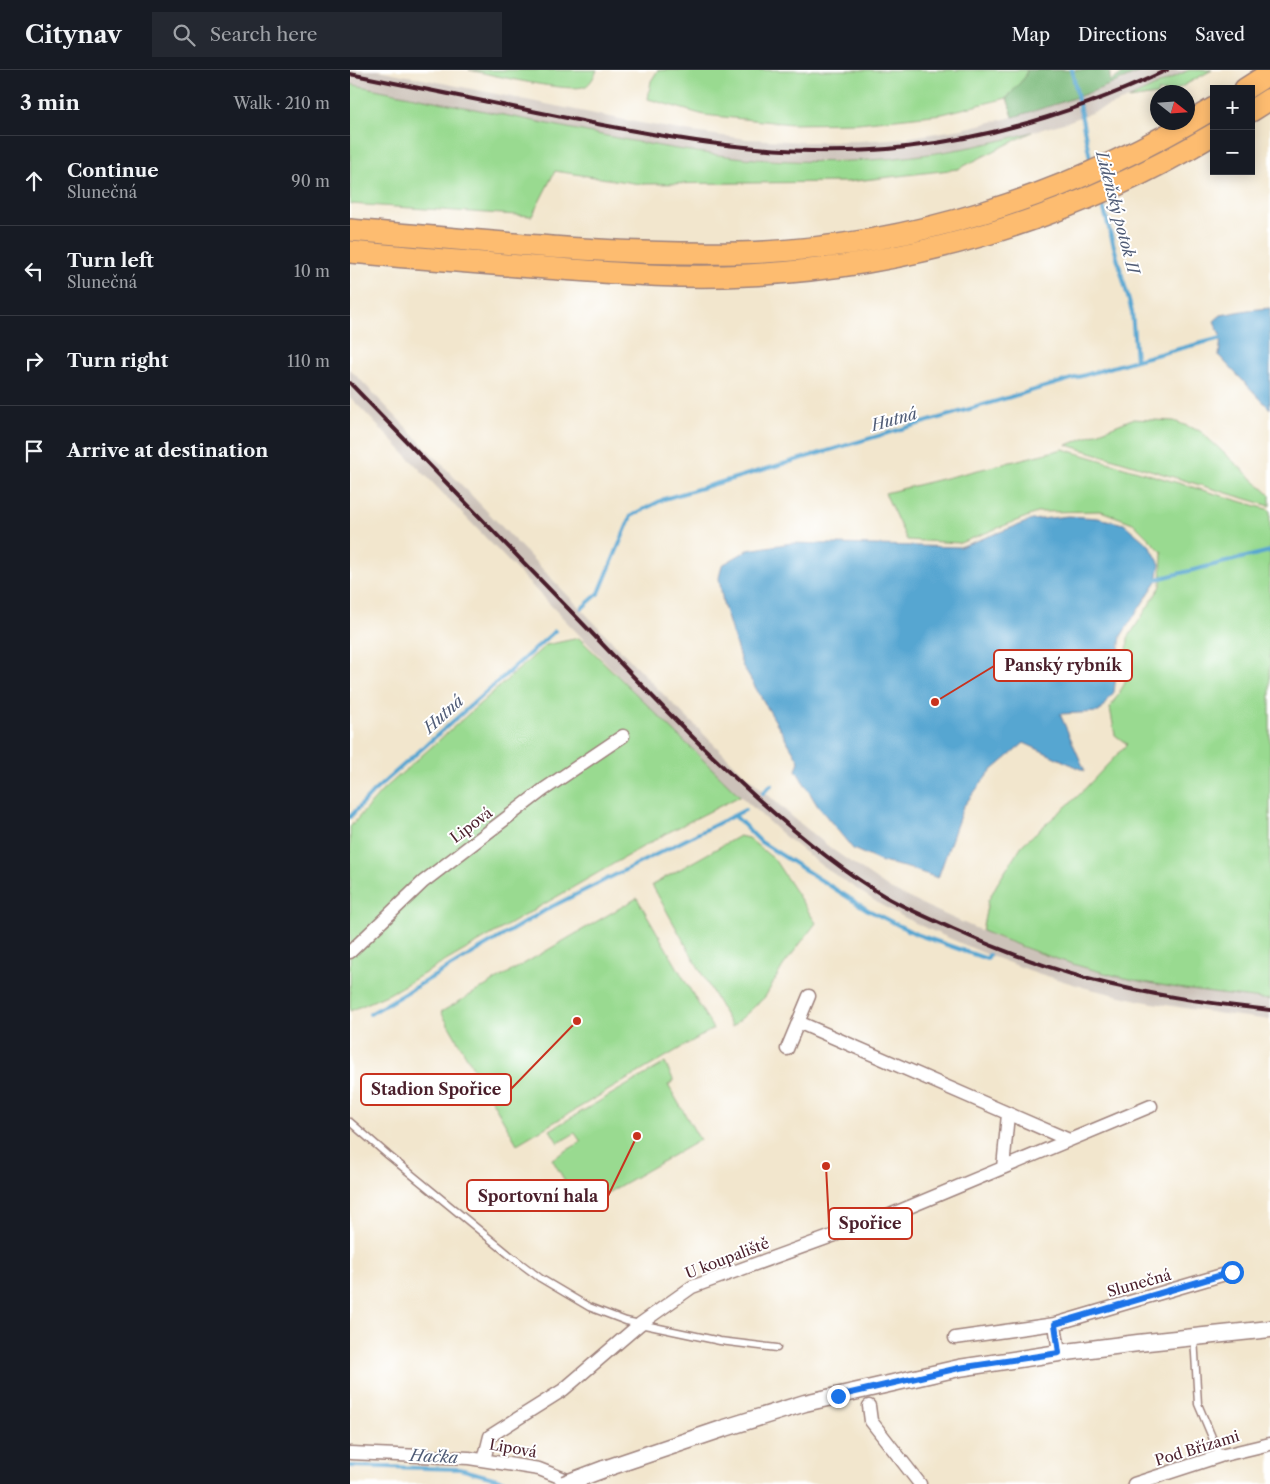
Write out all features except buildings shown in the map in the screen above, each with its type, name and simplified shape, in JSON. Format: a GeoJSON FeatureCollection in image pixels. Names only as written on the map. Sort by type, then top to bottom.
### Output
{"type":"FeatureCollection","features":[{"type":"Feature","properties":{"kind":"highway"},"geometry":{"type":"LineString","coordinates":[[1251,85],[1270,73]]}},
{"type":"Feature","properties":{"kind":"highway"},"geometry":{"type":"LineString","coordinates":[[1255,108],[1270,99]]}},
{"type":"Feature","properties":{"kind":"highway"},"geometry":{"type":"LineString","coordinates":[[350,230],[611,251],[679,253],[741,253],[807,248],[869,240],[976,216],[1023,200],[1118,160],[1178,130],[1210,110]]}},
{"type":"Feature","properties":{"kind":"highway"},"geometry":{"type":"LineString","coordinates":[[350,252],[581,271],[654,275],[747,275],[812,270],[873,261],[932,249],[986,235],[1070,206],[1128,180],[1210,136]]}},
{"type":"Feature","properties":{"kind":"street","name":"Lipová"},"geometry":{"type":"LineString","coordinates":[[350,952],[423,882],[543,790],[622,736]]}},
{"type":"Feature","properties":{"kind":"street"},"geometry":{"type":"LineString","coordinates":[[787,1049],[809,996]]}},
{"type":"Feature","properties":{"kind":"street"},"geometry":{"type":"LineString","coordinates":[[798,1022],[1069,1140]]}},
{"type":"Feature","properties":{"kind":"street","name":"U koupaliště"},"geometry":{"type":"LineString","coordinates":[[484,1460],[490,1436],[563,1390],[640,1324],[692,1286],[890,1214],[1151,1106]]}},
{"type":"Feature","properties":{"kind":"street"},"geometry":{"type":"LineString","coordinates":[[1003,1168],[1008,1114]]}},
{"type":"Feature","properties":{"kind":"street","name":"Slunečná"},"geometry":{"type":"LineString","coordinates":[[955,1338],[1055,1324],[1232,1272]]}},
{"type":"Feature","properties":{"kind":"street"},"geometry":{"type":"LineString","coordinates":[[1055,1324],[1059,1353]]}},
{"type":"Feature","properties":{"kind":"street"},"geometry":{"type":"LineString","coordinates":[[564,1484],[725,1428],[805,1403],[959,1368],[1059,1353],[1270,1329]]}},
{"type":"Feature","properties":{"kind":"street"},"geometry":{"type":"LineString","coordinates":[[869,1406],[871,1420],[920,1484]]}},
{"type":"Feature","properties":{"kind":"street","name":"Pod Břízami"},"geometry":{"type":"LineString","coordinates":[[1134,1484],[1220,1456],[1270,1444]]}},
{"type":"Feature","properties":{"kind":"street","name":"Lipová"},"geometry":{"type":"LineString","coordinates":[[350,1453],[484,1460],[539,1469],[578,1484]]}},
{"type":"Feature","properties":{"kind":"lane"},"geometry":{"type":"LineString","coordinates":[[350,1122],[512,1257],[540,1278],[589,1307],[626,1321],[720,1341],[777,1348]]}},
{"type":"Feature","properties":{"kind":"lane"},"geometry":{"type":"LineString","coordinates":[[1194,1337],[1198,1404],[1220,1456]]}},
{"type":"Feature","properties":{"kind":"shaded area"},"geometry":{"type":"Polygon","coordinates":[[[350,70],[378,70],[692,132],[747,139],[807,142],[905,138],[962,129],[1061,103],[1120,82],[1144,70],[1189,70],[1157,85],[1150,85],[1150,89],[1128,99],[1067,122],[1018,136],[965,148],[907,157],[807,161],[745,158],[689,151],[350,84],[350,70]]]}},
{"type":"Feature","properties":{"kind":"shaded area"},"geometry":{"type":"Polygon","coordinates":[[[350,369],[657,688],[739,769],[833,850],[890,889],[995,937],[1091,970],[1150,983],[1270,1000],[1270,1020],[1147,1002],[1086,988],[1037,973],[988,955],[919,925],[881,905],[822,866],[782,834],[726,783],[643,701],[350,397],[350,369]]]}},
{"type":"Feature","properties":{"kind":"green space"},"geometry":{"type":"Polygon","coordinates":[[[469,70],[597,70],[588,85],[577,88],[548,86],[469,70]]]}},
{"type":"Feature","properties":{"kind":"green space"},"geometry":{"type":"Polygon","coordinates":[[[658,70],[1027,70],[1026,77],[1007,98],[942,114],[858,123],[792,124],[704,115],[648,99],[651,81],[658,70]]]}},
{"type":"Feature","properties":{"kind":"green space"},"geometry":{"type":"Polygon","coordinates":[[[1027,70],[1110,70],[1110,82],[1127,70],[1144,70],[1080,96],[1013,117],[1007,98],[1025,77],[1027,70]]]}},
{"type":"Feature","properties":{"kind":"green space"},"geometry":{"type":"Polygon","coordinates":[[[1189,70],[1212,70],[1185,85],[1157,85],[1189,70]]]}},
{"type":"Feature","properties":{"kind":"green space"},"geometry":{"type":"Polygon","coordinates":[[[350,84],[616,138],[718,155],[780,161],[853,161],[926,154],[962,149],[1032,132],[958,169],[847,182],[640,184],[555,171],[532,216],[350,204],[350,84]]]}},
{"type":"Feature","properties":{"kind":"green space"},"geometry":{"type":"Polygon","coordinates":[[[1150,89],[1150,96],[1128,99],[1150,89]]]}},
{"type":"Feature","properties":{"kind":"green space"},"geometry":{"type":"Polygon","coordinates":[[[1132,419],[1174,421],[1200,431],[1270,495],[1270,506],[1067,445],[1132,419]]]}},
{"type":"Feature","properties":{"kind":"green space"},"geometry":{"type":"Polygon","coordinates":[[[1063,449],[1270,510],[1270,1000],[1179,988],[1112,975],[1022,947],[982,931],[988,901],[1022,845],[1078,796],[1127,744],[1115,735],[1110,708],[1125,683],[1128,638],[1161,586],[1162,552],[1133,523],[1101,511],[1039,512],[960,543],[907,540],[885,493],[1063,449]]]}},
{"type":"Feature","properties":{"kind":"green space"},"geometry":{"type":"Polygon","coordinates":[[[579,638],[740,796],[665,834],[389,994],[350,1011],[350,827],[383,790],[546,645],[579,638]]]}},
{"type":"Feature","properties":{"kind":"green space"},"geometry":{"type":"Polygon","coordinates":[[[739,836],[748,838],[774,859],[816,923],[783,966],[765,997],[732,1027],[652,885],[739,836]]]}},
{"type":"Feature","properties":{"kind":"green space"},"geometry":{"type":"Polygon","coordinates":[[[637,898],[713,1029],[517,1144],[441,1012],[637,898]]]}},
{"type":"Feature","properties":{"kind":"green space"},"geometry":{"type":"Polygon","coordinates":[[[665,1063],[674,1081],[668,1085],[700,1140],[581,1208],[552,1159],[581,1142],[575,1133],[558,1143],[550,1130],[665,1063]]]}},
{"type":"Feature","properties":{"kind":"water"},"geometry":{"type":"Polygon","coordinates":[[[1270,308],[1270,409],[1219,356],[1221,337],[1214,321],[1221,315],[1270,308]]]}},
{"type":"Feature","properties":{"kind":"water"},"geometry":{"type":"Polygon","coordinates":[[[1068,516],[1098,518],[1124,524],[1150,546],[1160,564],[1157,581],[1121,636],[1114,692],[1099,712],[1060,714],[1085,771],[1024,743],[989,773],[963,807],[938,878],[882,862],[853,849],[817,805],[796,770],[799,761],[742,665],[723,603],[719,578],[722,565],[748,550],[791,543],[960,547],[1032,520],[1068,516]]]}},
{"type":"Feature","properties":{"kind":"waterway","name":"Lideňský potok II"},"geometry":{"type":"LineString","coordinates":[[1072,70],[1091,163]]}},
{"type":"Feature","properties":{"kind":"waterway","name":"Lideňský potok II"},"geometry":{"type":"LineString","coordinates":[[1101,199],[1132,312],[1136,360]]}},
{"type":"Feature","properties":{"kind":"waterway","name":"Hutná"},"geometry":{"type":"LineString","coordinates":[[582,608],[599,593],[631,516],[664,499],[1136,360],[1225,337]]}},
{"type":"Feature","properties":{"kind":"waterway"},"geometry":{"type":"LineString","coordinates":[[1153,580],[1270,551]]}},
{"type":"Feature","properties":{"kind":"waterway","name":"Hutná"},"geometry":{"type":"LineString","coordinates":[[350,817],[373,792],[555,631]]}},
{"type":"Feature","properties":{"kind":"waterway"},"geometry":{"type":"LineString","coordinates":[[763,793],[771,785]]}},
{"type":"Feature","properties":{"kind":"waterway"},"geometry":{"type":"LineString","coordinates":[[370,1014],[551,907],[745,810]]}},
{"type":"Feature","properties":{"kind":"waterway"},"geometry":{"type":"LineString","coordinates":[[735,816],[761,842],[868,910],[916,934],[987,959],[989,955]]}},
{"type":"Feature","properties":{"kind":"waterway","name":"Hačka"},"geometry":{"type":"LineString","coordinates":[[350,1466],[460,1469],[515,1484]]}},
{"type":"Feature","properties":{"kind":"railway"},"geometry":{"type":"LineString","coordinates":[[350,74],[596,124],[684,139],[773,149],[861,151],[940,142],[1007,129],[1072,109],[1167,70]]}},
{"type":"Feature","properties":{"kind":"railway"},"geometry":{"type":"LineString","coordinates":[[350,383],[692,736],[773,812],[819,851],[852,875],[886,897],[919,914],[1020,957],[1054,969],[1111,985],[1156,994],[1270,1010]]}},
{"type":"Feature","properties":{"kind":"place","name":"Panský rybník"},"geometry":{"type":"Point","coordinates":[935,702]}},
{"type":"Feature","properties":{"kind":"place","name":"Stadion Spořice"},"geometry":{"type":"Point","coordinates":[577,1021]}},
{"type":"Feature","properties":{"kind":"place","name":"Sportovní hala"},"geometry":{"type":"Point","coordinates":[637,1136]}},
{"type":"Feature","properties":{"kind":"place","name":"Spořice"},"geometry":{"type":"Point","coordinates":[826,1166]}},
{"type":"Feature","properties":{"kind":"route"},"geometry":{"type":"LineString","coordinates":[[838,1396],[959,1368],[1059,1353],[1055,1324],[1232,1272]]}}]}
